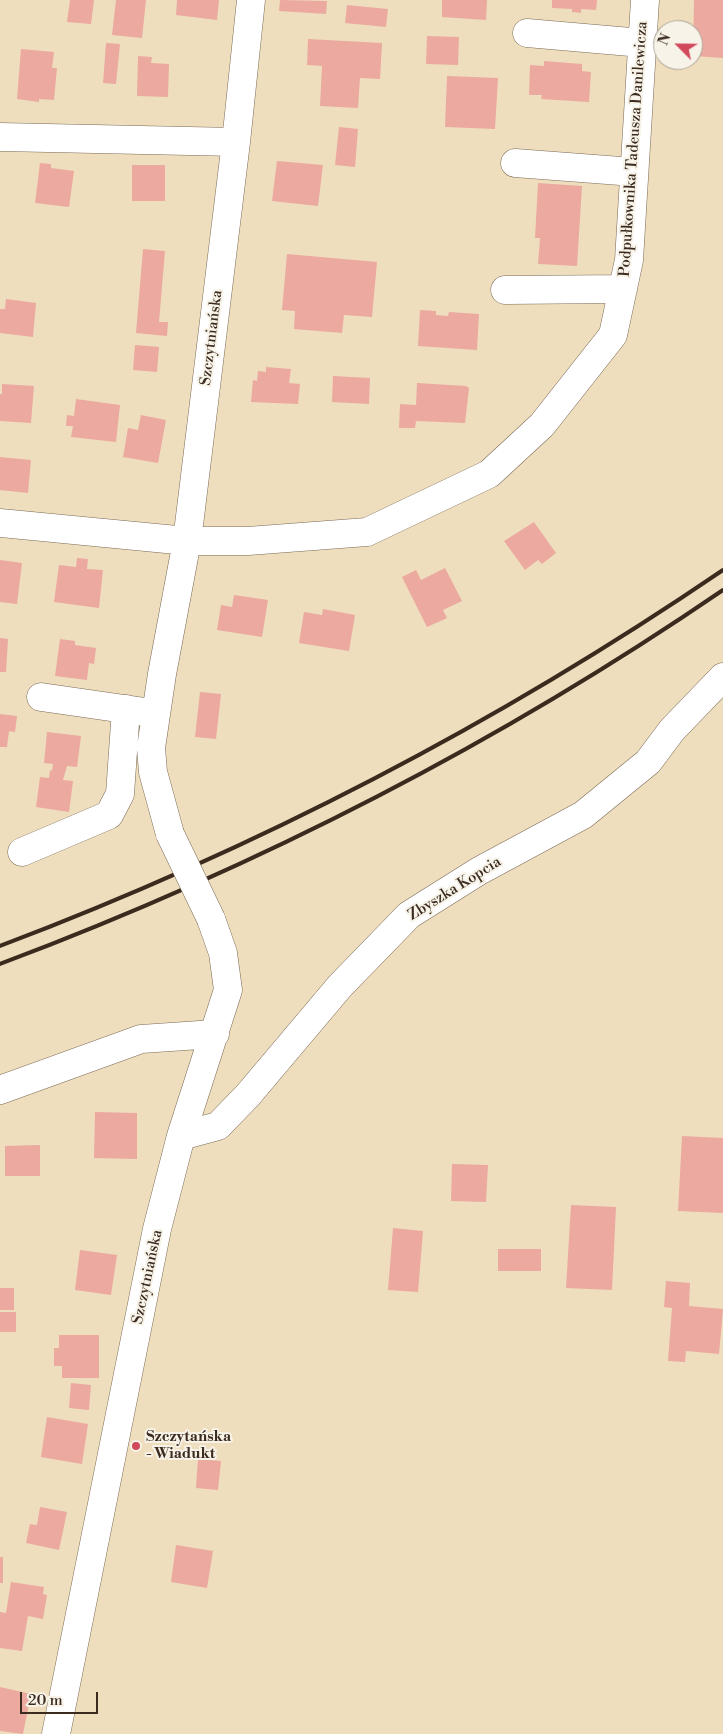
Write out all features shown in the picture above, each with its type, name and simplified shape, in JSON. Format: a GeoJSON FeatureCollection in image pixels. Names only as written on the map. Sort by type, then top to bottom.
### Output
{"type":"FeatureCollection","features":[{"type":"Feature","properties":{"kind":"street","name":"Szczytniańska"},"geometry":{"type":"LineString","coordinates":[[56,1734],[157,1229],[181,1136],[228,990],[223,953],[211,919],[170,834],[153,772],[151,748],[162,674],[187,541],[236,142],[251,0]]}},
{"type":"Feature","properties":{"kind":"street","name":"Podpułkownika Tadeusza Danilewicza"},"geometry":{"type":"LineString","coordinates":[[0,523],[187,541],[248,541],[367,532],[489,474],[542,425],[613,335],[629,260],[644,0]]}},
{"type":"Feature","properties":{"kind":"street"},"geometry":{"type":"LineString","coordinates":[[527,33],[642,43]]}},
{"type":"Feature","properties":{"kind":"street"},"geometry":{"type":"LineString","coordinates":[[0,137],[236,142]]}},
{"type":"Feature","properties":{"kind":"street"},"geometry":{"type":"LineString","coordinates":[[515,163],[634,172]]}},
{"type":"Feature","properties":{"kind":"street"},"geometry":{"type":"LineString","coordinates":[[505,290],[622,289]]}},
{"type":"Feature","properties":{"kind":"street","name":"Zbyszka Kopcia"},"geometry":{"type":"LineString","coordinates":[[181,1136],[218,1126],[248,1095],[335,992],[409,915],[479,872],[583,816],[648,762],[672,730],[723,677]]}},
{"type":"Feature","properties":{"kind":"street"},"geometry":{"type":"LineString","coordinates":[[41,697],[156,713]]}},
{"type":"Feature","properties":{"kind":"street"},"geometry":{"type":"LineString","coordinates":[[22,852],[109,815],[120,794],[126,709]]}},
{"type":"Feature","properties":{"kind":"street"},"geometry":{"type":"LineString","coordinates":[[0,1090],[141,1039],[215,1034]]}},
{"type":"Feature","properties":{"kind":"building"},"geometry":{"type":"Polygon","coordinates":[[[70,0],[94,0],[91,24],[67,22],[70,0]]]}},
{"type":"Feature","properties":{"kind":"building"},"geometry":{"type":"Polygon","coordinates":[[[116,0],[146,0],[142,38],[112,35],[116,0]]]}},
{"type":"Feature","properties":{"kind":"building"},"geometry":{"type":"Polygon","coordinates":[[[177,0],[219,0],[217,20],[176,15],[177,0]]]}},
{"type":"Feature","properties":{"kind":"building"},"geometry":{"type":"Polygon","coordinates":[[[280,0],[327,1],[326,14],[279,11],[280,0]]]}},
{"type":"Feature","properties":{"kind":"building"},"geometry":{"type":"Polygon","coordinates":[[[442,0],[487,0],[486,20],[442,17],[442,0]]]}},
{"type":"Feature","properties":{"kind":"building"},"geometry":{"type":"Polygon","coordinates":[[[552,0],[597,0],[596,10],[581,9],[581,13],[572,12],[572,9],[552,8],[552,0]]]}},
{"type":"Feature","properties":{"kind":"building"},"geometry":{"type":"Polygon","coordinates":[[[694,0],[723,0],[723,58],[703,57],[703,20],[694,20],[694,0]]]}},
{"type":"Feature","properties":{"kind":"building"},"geometry":{"type":"Polygon","coordinates":[[[347,5],[388,9],[386,27],[345,23],[347,5]]]}},
{"type":"Feature","properties":{"kind":"building"},"geometry":{"type":"Polygon","coordinates":[[[427,36],[459,37],[458,65],[426,64],[427,36]]]}},
{"type":"Feature","properties":{"kind":"building"},"geometry":{"type":"Polygon","coordinates":[[[308,39],[382,43],[380,79],[360,78],[358,108],[320,106],[322,66],[307,65],[308,39]]]}},
{"type":"Feature","properties":{"kind":"building"},"geometry":{"type":"Polygon","coordinates":[[[106,43],[120,44],[116,84],[103,83],[106,43]]]}},
{"type":"Feature","properties":{"kind":"building"},"geometry":{"type":"Polygon","coordinates":[[[21,49],[54,52],[52,68],[57,68],[54,100],[39,99],[39,102],[17,99],[21,49]]]}},
{"type":"Feature","properties":{"kind":"building"},"geometry":{"type":"Polygon","coordinates":[[[138,56],[152,57],[151,63],[169,64],[168,97],[137,96],[138,56]]]}},
{"type":"Feature","properties":{"kind":"building"},"geometry":{"type":"Polygon","coordinates":[[[544,61],[582,64],[582,71],[591,72],[589,102],[541,99],[542,95],[529,95],[530,65],[544,66],[544,61]]]}},
{"type":"Feature","properties":{"kind":"building"},"geometry":{"type":"Polygon","coordinates":[[[447,76],[498,78],[495,129],[445,127],[447,76]]]}},
{"type":"Feature","properties":{"kind":"building"},"geometry":{"type":"Polygon","coordinates":[[[339,127],[358,129],[355,167],[335,165],[339,127]]]}},
{"type":"Feature","properties":{"kind":"building"},"geometry":{"type":"Polygon","coordinates":[[[277,161],[323,165],[318,206],[272,201],[277,161]]]}},
{"type":"Feature","properties":{"kind":"building"},"geometry":{"type":"Polygon","coordinates":[[[40,163],[51,164],[51,168],[74,171],[69,207],[35,203],[40,163]]]}},
{"type":"Feature","properties":{"kind":"building"},"geometry":{"type":"Polygon","coordinates":[[[132,165],[165,165],[165,201],[132,201],[132,165]]]}},
{"type":"Feature","properties":{"kind":"building"},"geometry":{"type":"Polygon","coordinates":[[[538,183],[582,186],[577,266],[538,264],[540,238],[535,238],[538,183]]]}},
{"type":"Feature","properties":{"kind":"building"},"geometry":{"type":"Polygon","coordinates":[[[143,249],[165,251],[159,322],[168,322],[167,336],[136,333],[143,249]]]}},
{"type":"Feature","properties":{"kind":"building"},"geometry":{"type":"Polygon","coordinates":[[[287,254],[377,262],[372,317],[344,315],[342,333],[294,329],[295,311],[282,310],[287,254]]]}},
{"type":"Feature","properties":{"kind":"building"},"geometry":{"type":"Polygon","coordinates":[[[6,299],[36,303],[33,337],[0,333],[0,309],[5,309],[6,299]]]}},
{"type":"Feature","properties":{"kind":"building"},"geometry":{"type":"Polygon","coordinates":[[[420,310],[436,311],[436,315],[448,316],[449,312],[479,314],[477,350],[418,346],[420,310]]]}},
{"type":"Feature","properties":{"kind":"building"},"geometry":{"type":"Polygon","coordinates":[[[135,345],[159,347],[157,372],[133,370],[135,345]]]}},
{"type":"Feature","properties":{"kind":"building"},"geometry":{"type":"Polygon","coordinates":[[[266,367],[291,369],[289,383],[300,384],[298,404],[251,402],[253,380],[257,381],[258,371],[266,372],[266,367]]]}},
{"type":"Feature","properties":{"kind":"building"},"geometry":{"type":"Polygon","coordinates":[[[333,376],[370,378],[369,404],[332,402],[333,376]]]}},
{"type":"Feature","properties":{"kind":"building"},"geometry":{"type":"Polygon","coordinates":[[[417,383],[466,386],[469,388],[465,423],[416,421],[415,428],[399,428],[400,404],[416,405],[417,383]]]}},
{"type":"Feature","properties":{"kind":"building"},"geometry":{"type":"Polygon","coordinates":[[[2,384],[34,386],[31,423],[0,421],[2,384]]]}},
{"type":"Feature","properties":{"kind":"building"},"geometry":{"type":"Polygon","coordinates":[[[76,399],[120,405],[116,442],[71,437],[73,426],[66,426],[67,415],[74,416],[76,399]]]}},
{"type":"Feature","properties":{"kind":"building"},"geometry":{"type":"Polygon","coordinates":[[[141,415],[166,420],[158,463],[123,457],[128,428],[138,430],[141,415]]]}},
{"type":"Feature","properties":{"kind":"building"},"geometry":{"type":"Polygon","coordinates":[[[0,457],[31,460],[28,493],[0,490],[0,457]]]}},
{"type":"Feature","properties":{"kind":"building"},"geometry":{"type":"Polygon","coordinates":[[[534,522],[556,553],[542,564],[538,560],[525,570],[504,541],[534,522]]]}},
{"type":"Feature","properties":{"kind":"building"},"geometry":{"type":"Polygon","coordinates":[[[77,558],[88,559],[87,569],[103,570],[99,608],[54,602],[59,565],[76,567],[77,558]]]}},
{"type":"Feature","properties":{"kind":"building"},"geometry":{"type":"Polygon","coordinates":[[[0,560],[22,563],[17,604],[0,602],[0,560]]]}},
{"type":"Feature","properties":{"kind":"building"},"geometry":{"type":"Polygon","coordinates":[[[445,568],[462,601],[443,610],[447,618],[427,627],[402,577],[416,570],[421,580],[445,568]]]}},
{"type":"Feature","properties":{"kind":"building"},"geometry":{"type":"Polygon","coordinates":[[[234,595],[268,600],[262,637],[217,630],[221,605],[232,607],[234,595]]]}},
{"type":"Feature","properties":{"kind":"building"},"geometry":{"type":"Polygon","coordinates":[[[323,609],[355,615],[349,651],[299,643],[304,612],[322,615],[323,609]]]}},
{"type":"Feature","properties":{"kind":"building"},"geometry":{"type":"Polygon","coordinates":[[[0,638],[8,639],[6,672],[0,672],[0,638]]]}},
{"type":"Feature","properties":{"kind":"building"},"geometry":{"type":"Polygon","coordinates":[[[60,639],[75,641],[75,645],[96,648],[94,664],[89,663],[87,680],[55,676],[60,639]]]}},
{"type":"Feature","properties":{"kind":"building"},"geometry":{"type":"Polygon","coordinates":[[[200,692],[221,694],[216,739],[195,737],[200,692]]]}},
{"type":"Feature","properties":{"kind":"building"},"geometry":{"type":"Polygon","coordinates":[[[0,714],[17,716],[15,732],[9,731],[7,747],[0,747],[0,714]]]}},
{"type":"Feature","properties":{"kind":"building"},"geometry":{"type":"Polygon","coordinates":[[[47,732],[81,736],[77,767],[67,766],[63,780],[73,781],[69,812],[36,807],[40,777],[49,778],[50,770],[52,771],[53,764],[44,763],[47,732]]]}},
{"type":"Feature","properties":{"kind":"building"},"geometry":{"type":"Polygon","coordinates":[[[95,1112],[137,1113],[137,1159],[94,1158],[95,1112]]]}},
{"type":"Feature","properties":{"kind":"building"},"geometry":{"type":"Polygon","coordinates":[[[682,1136],[723,1138],[723,1213],[678,1211],[682,1136]]]}},
{"type":"Feature","properties":{"kind":"building"},"geometry":{"type":"Polygon","coordinates":[[[40,1145],[40,1176],[5,1176],[5,1146],[40,1145]]]}},
{"type":"Feature","properties":{"kind":"building"},"geometry":{"type":"Polygon","coordinates":[[[452,1164],[488,1165],[486,1202],[451,1201],[452,1164]]]}},
{"type":"Feature","properties":{"kind":"building"},"geometry":{"type":"Polygon","coordinates":[[[571,1205],[616,1207],[612,1290],[566,1288],[571,1205]]]}},
{"type":"Feature","properties":{"kind":"building"},"geometry":{"type":"Polygon","coordinates":[[[393,1228],[423,1231],[418,1292],[388,1290],[393,1228]]]}},
{"type":"Feature","properties":{"kind":"building"},"geometry":{"type":"Polygon","coordinates":[[[498,1249],[541,1249],[541,1271],[498,1271],[498,1249]]]}},
{"type":"Feature","properties":{"kind":"building"},"geometry":{"type":"Polygon","coordinates":[[[80,1250],[117,1255],[111,1295],[75,1290],[80,1250]]]}},
{"type":"Feature","properties":{"kind":"building"},"geometry":{"type":"Polygon","coordinates":[[[666,1281],[690,1283],[689,1306],[723,1309],[719,1354],[686,1351],[685,1362],[668,1361],[672,1308],[664,1307],[666,1281]]]}},
{"type":"Feature","properties":{"kind":"building"},"geometry":{"type":"Polygon","coordinates":[[[0,1288],[14,1288],[14,1310],[0,1310],[0,1288]]]}},
{"type":"Feature","properties":{"kind":"building"},"geometry":{"type":"Polygon","coordinates":[[[0,1312],[16,1312],[16,1332],[0,1332],[0,1312]]]}},
{"type":"Feature","properties":{"kind":"building"},"geometry":{"type":"Polygon","coordinates":[[[59,1335],[99,1335],[99,1378],[62,1378],[62,1366],[54,1366],[54,1348],[59,1348],[59,1335]]]}},
{"type":"Feature","properties":{"kind":"building"},"geometry":{"type":"Polygon","coordinates":[[[71,1383],[91,1385],[89,1410],[69,1408],[71,1383]]]}},
{"type":"Feature","properties":{"kind":"building"},"geometry":{"type":"Polygon","coordinates":[[[47,1417],[88,1424],[82,1464],[41,1457],[47,1417]]]}},
{"type":"Feature","properties":{"kind":"building"},"geometry":{"type":"Polygon","coordinates":[[[198,1459],[221,1461],[218,1490],[196,1488],[198,1459]]]}},
{"type":"Feature","properties":{"kind":"building"},"geometry":{"type":"Polygon","coordinates":[[[40,1507],[67,1512],[59,1550],[26,1543],[30,1524],[37,1525],[40,1507]]]}},
{"type":"Feature","properties":{"kind":"building"},"geometry":{"type":"Polygon","coordinates":[[[176,1545],[213,1551],[207,1588],[171,1582],[176,1545]]]}},
{"type":"Feature","properties":{"kind":"building"},"geometry":{"type":"Polygon","coordinates":[[[0,1557],[3,1557],[3,1583],[0,1583],[0,1557]]]}},
{"type":"Feature","properties":{"kind":"building"},"geometry":{"type":"Polygon","coordinates":[[[11,1582],[44,1587],[43,1594],[47,1595],[43,1619],[28,1616],[22,1651],[0,1648],[0,1612],[6,1613],[11,1582]]]}},
{"type":"Feature","properties":{"kind":"building"},"geometry":{"type":"Polygon","coordinates":[[[0,1687],[31,1694],[23,1734],[0,1731],[0,1687]]]}},
{"type":"Feature","properties":{"kind":"railway"},"geometry":{"type":"LineString","coordinates":[[0,946],[189,868],[282,825],[373,779],[551,680],[723,570]]}},
{"type":"Feature","properties":{"kind":"railway"},"geometry":{"type":"LineString","coordinates":[[0,964],[95,927],[189,887],[373,799],[463,751],[551,700],[723,590]]}},
{"type":"Feature","properties":{"kind":"place","name":"Szczytańska - Wiadukt"},"geometry":{"type":"Point","coordinates":[136,1446]}}]}
